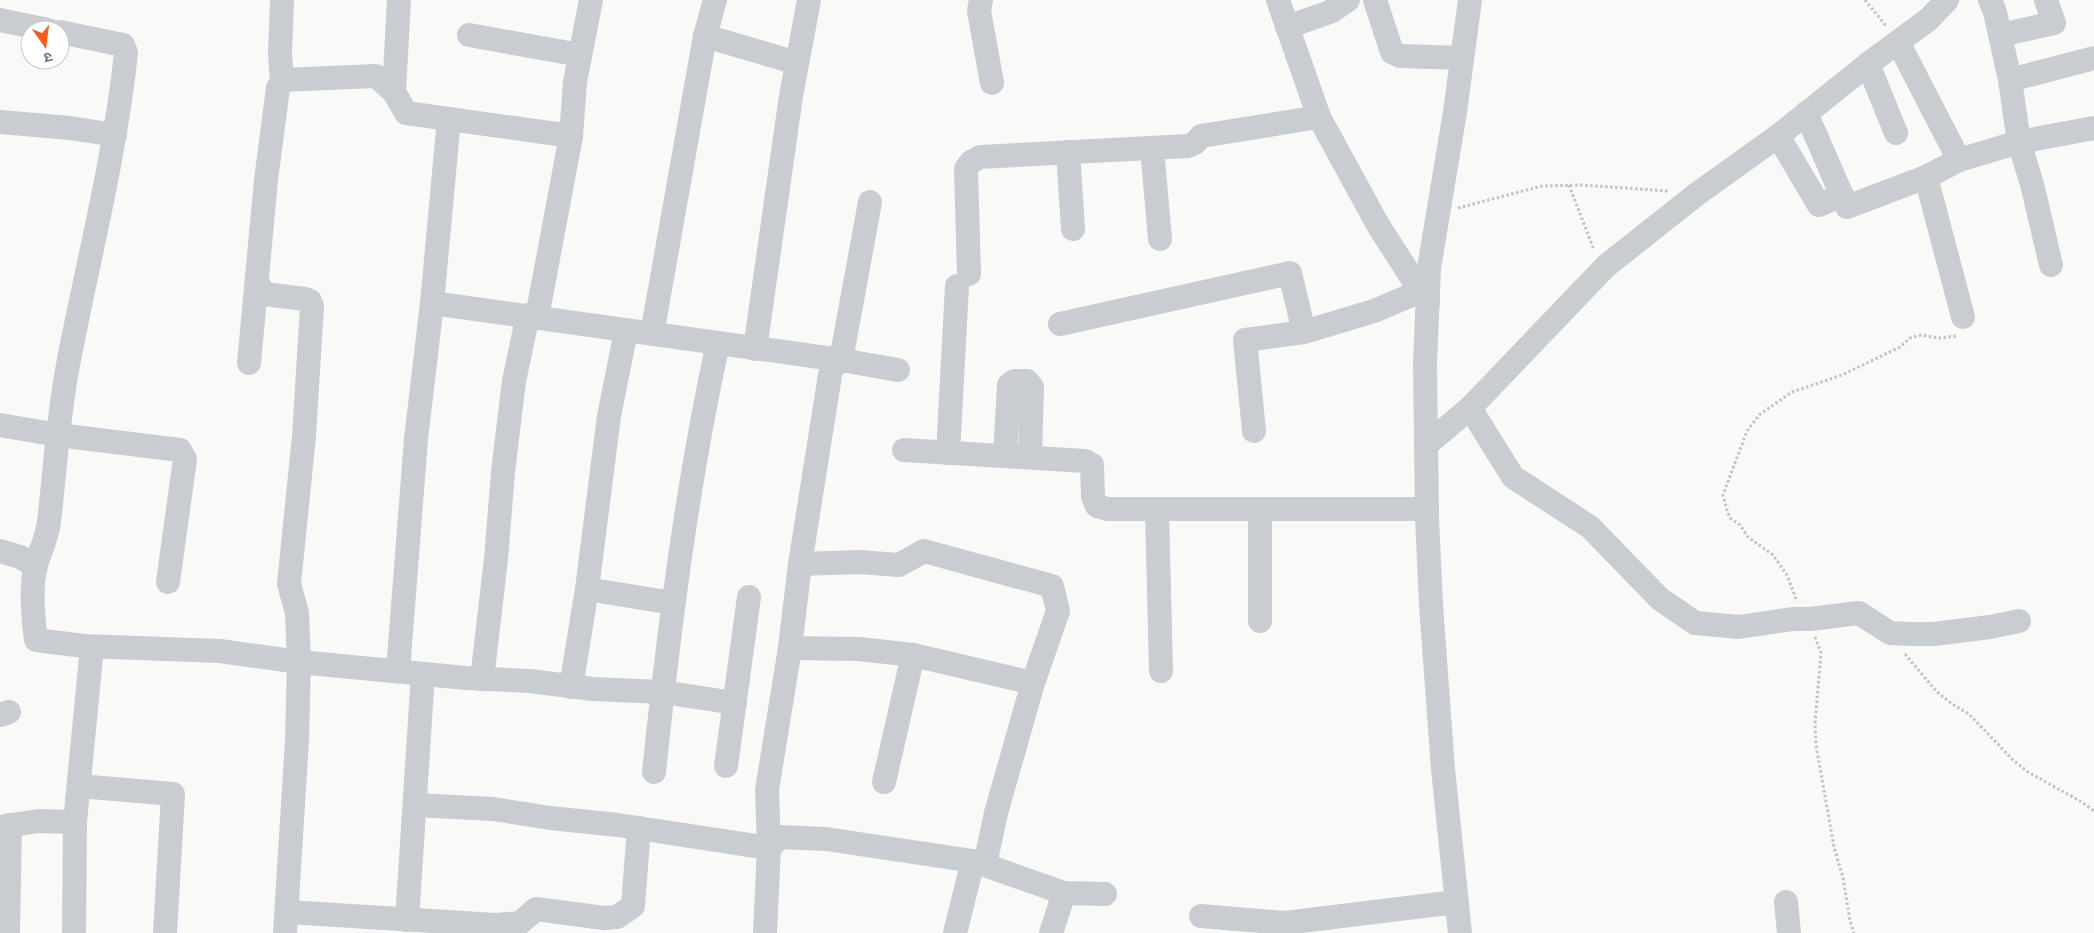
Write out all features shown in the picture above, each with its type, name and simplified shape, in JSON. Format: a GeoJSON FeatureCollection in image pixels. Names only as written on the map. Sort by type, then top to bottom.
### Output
{"type":"FeatureCollection","features":[{"type":"Feature","properties":{"kind":"street"},"geometry":{"type":"LineString","coordinates":[[249,363],[258,284],[266,180],[278,88],[282,80],[280,54],[282,0]]}},
{"type":"Feature","properties":{"kind":"street"},"geometry":{"type":"LineString","coordinates":[[394,92],[400,0]]}},
{"type":"Feature","properties":{"kind":"street"},"geometry":{"type":"LineString","coordinates":[[482,679],[514,381],[532,316],[571,136],[575,82],[591,0]]}},
{"type":"Feature","properties":{"kind":"street"},"geometry":{"type":"LineString","coordinates":[[652,334],[705,36],[715,0]]}},
{"type":"Feature","properties":{"kind":"street"},"geometry":{"type":"LineString","coordinates":[[755,348],[797,63],[809,0]]}},
{"type":"Feature","properties":{"kind":"street"},"geometry":{"type":"LineString","coordinates":[[981,0],[979,11],[992,83]]}},
{"type":"Feature","properties":{"kind":"street"},"geometry":{"type":"LineString","coordinates":[[1278,0],[1318,117],[1378,225],[1424,297]]}},
{"type":"Feature","properties":{"kind":"street"},"geometry":{"type":"LineString","coordinates":[[1287,27],[1330,12],[1348,0]]}},
{"type":"Feature","properties":{"kind":"street"},"geometry":{"type":"LineString","coordinates":[[1375,0],[1392,52],[1400,56],[1462,58]]}},
{"type":"Feature","properties":{"kind":"street"},"geometry":{"type":"LineString","coordinates":[[1460,933],[1431,605],[1427,509],[1424,297],[1470,0]]}},
{"type":"Feature","properties":{"kind":"street"},"geometry":{"type":"LineString","coordinates":[[1426,445],[1470,408],[1601,270],[1697,194],[1778,136],[1868,64],[1929,19],[1947,0]]}},
{"type":"Feature","properties":{"kind":"street"},"geometry":{"type":"LineString","coordinates":[[1990,0],[1995,12],[2010,80],[2019,142],[2032,184],[2051,265]]}},
{"type":"Feature","properties":{"kind":"street"},"geometry":{"type":"LineString","coordinates":[[2000,35],[2054,23],[2046,0]]}},
{"type":"Feature","properties":{"kind":"street"},"geometry":{"type":"LineString","coordinates":[[0,20],[20,24]]}},
{"type":"Feature","properties":{"kind":"street"},"geometry":{"type":"LineString","coordinates":[[70,34],[123,45],[126,53],[115,135],[67,367],[49,525],[36,566],[32,612],[36,640],[92,647],[220,651],[299,662],[424,674],[530,681],[571,687],[662,692],[735,703]]}},
{"type":"Feature","properties":{"kind":"street"},"geometry":{"type":"LineString","coordinates":[[469,35],[580,55]]}},
{"type":"Feature","properties":{"kind":"street"},"geometry":{"type":"LineString","coordinates":[[705,36],[797,63]]}},
{"type":"Feature","properties":{"kind":"street"},"geometry":{"type":"LineString","coordinates":[[1898,42],[1959,160]]}},
{"type":"Feature","properties":{"kind":"street"},"geometry":{"type":"LineString","coordinates":[[2010,80],[2094,58]]}},
{"type":"Feature","properties":{"kind":"street"},"geometry":{"type":"LineString","coordinates":[[1868,64],[1896,133]]}},
{"type":"Feature","properties":{"kind":"street"},"geometry":{"type":"LineString","coordinates":[[282,80],[376,76],[394,92],[406,113],[571,136]]}},
{"type":"Feature","properties":{"kind":"street"},"geometry":{"type":"LineString","coordinates":[[1806,114],[1848,207],[1926,177],[1959,160],[2019,142],[2094,128]]}},
{"type":"Feature","properties":{"kind":"street"},"geometry":{"type":"LineString","coordinates":[[948,453],[963,280],[965,181],[966,169],[972,162],[980,157],[1188,146],[1195,143],[1201,136],[1318,117]]}},
{"type":"Feature","properties":{"kind":"street"},"geometry":{"type":"LineString","coordinates":[[398,671],[416,439],[432,303],[449,119]]}},
{"type":"Feature","properties":{"kind":"street"},"geometry":{"type":"LineString","coordinates":[[0,122],[70,128],[115,135]]}},
{"type":"Feature","properties":{"kind":"street"},"geometry":{"type":"LineString","coordinates":[[1778,136],[1819,205],[1842,195]]}},
{"type":"Feature","properties":{"kind":"street"},"geometry":{"type":"LineString","coordinates":[[1152,148],[1160,239]]}},
{"type":"Feature","properties":{"kind":"street"},"geometry":{"type":"LineString","coordinates":[[1068,152],[1072,229]]}},
{"type":"Feature","properties":{"kind":"street"},"geometry":{"type":"LineString","coordinates":[[1926,177],[1962,325]]}},
{"type":"Feature","properties":{"kind":"street"},"geometry":{"type":"LineString","coordinates":[[765,933],[769,848],[767,790],[831,369],[841,360],[870,202]]}},
{"type":"Feature","properties":{"kind":"street"},"geometry":{"type":"LineString","coordinates":[[1060,324],[1290,273],[1304,332]]}},
{"type":"Feature","properties":{"kind":"street"},"geometry":{"type":"LineString","coordinates":[[258,284],[264,294],[305,299],[310,301],[312,306],[304,436],[289,584],[298,613],[299,662],[286,922],[407,920],[496,925],[520,923],[536,909],[604,918],[617,917],[633,906],[639,828]]}},
{"type":"Feature","properties":{"kind":"street"},"geometry":{"type":"LineString","coordinates":[[1254,431],[1245,340],[1304,332],[1424,297]]}},
{"type":"Feature","properties":{"kind":"street"},"geometry":{"type":"LineString","coordinates":[[432,303],[841,360],[898,370]]}},
{"type":"Feature","properties":{"kind":"street"},"geometry":{"type":"LineString","coordinates":[[571,687],[587,589],[609,416],[626,331]]}},
{"type":"Feature","properties":{"kind":"street"},"geometry":{"type":"LineString","coordinates":[[654,772],[673,604],[702,416],[718,343]]}},
{"type":"Feature","properties":{"kind":"street"},"geometry":{"type":"LineString","coordinates":[[1005,456],[1009,385],[1014,381],[1027,381],[1032,387],[1030,457]]}},
{"type":"Feature","properties":{"kind":"street"},"geometry":{"type":"LineString","coordinates":[[1470,408],[1513,477],[1590,527],[1660,598],[1695,623],[1739,627],[1793,619],[1810,619],[1859,613],[1890,633],[1934,634],[1990,628],[2019,621]]}},
{"type":"Feature","properties":{"kind":"street"},"geometry":{"type":"LineString","coordinates":[[0,425],[58,436],[180,450],[185,459],[168,582]]}},
{"type":"Feature","properties":{"kind":"street"},"geometry":{"type":"LineString","coordinates":[[904,450],[1085,461],[1092,465],[1093,498],[1097,506],[1115,510],[1427,509]]}},
{"type":"Feature","properties":{"kind":"street"},"geometry":{"type":"LineString","coordinates":[[1157,510],[1160,672]]}},
{"type":"Feature","properties":{"kind":"street"},"geometry":{"type":"LineString","coordinates":[[1260,510],[1260,621]]}},
{"type":"Feature","properties":{"kind":"street"},"geometry":{"type":"LineString","coordinates":[[0,551],[20,557],[36,566]]}},
{"type":"Feature","properties":{"kind":"street"},"geometry":{"type":"LineString","coordinates":[[800,564],[859,562],[899,565],[924,551],[1052,586],[1058,611],[1033,683],[996,813],[955,933]]}},
{"type":"Feature","properties":{"kind":"street"},"geometry":{"type":"LineString","coordinates":[[587,589],[673,604]]}},
{"type":"Feature","properties":{"kind":"street"},"geometry":{"type":"LineString","coordinates":[[726,766],[749,597]]}},
{"type":"Feature","properties":{"kind":"street"},"geometry":{"type":"LineString","coordinates":[[74,933],[75,822],[92,647]]}},
{"type":"Feature","properties":{"kind":"street"},"geometry":{"type":"LineString","coordinates":[[790,648],[859,649],[913,656],[1033,683]]}},
{"type":"Feature","properties":{"kind":"street"},"geometry":{"type":"LineString","coordinates":[[884,782],[913,656]]}},
{"type":"Feature","properties":{"kind":"street"},"geometry":{"type":"LineString","coordinates":[[407,920],[424,674]]}},
{"type":"Feature","properties":{"kind":"street"},"geometry":{"type":"LineString","coordinates":[[79,786],[173,794],[165,933]]}},
{"type":"Feature","properties":{"kind":"street"},"geometry":{"type":"LineString","coordinates":[[415,806],[493,809],[550,818],[639,828],[769,848]]}},
{"type":"Feature","properties":{"kind":"street"},"geometry":{"type":"LineString","coordinates":[[8,933],[5,826],[38,821],[75,822]]}},
{"type":"Feature","properties":{"kind":"street"},"geometry":{"type":"LineString","coordinates":[[769,848],[780,837],[826,839],[979,863],[1064,892],[1105,894]]}},
{"type":"Feature","properties":{"kind":"street"},"geometry":{"type":"LineString","coordinates":[[1050,933],[1064,892]]}},
{"type":"Feature","properties":{"kind":"street"},"geometry":{"type":"LineString","coordinates":[[1201,916],[1285,923],[1456,902]]}},
{"type":"Feature","properties":{"kind":"street"},"geometry":{"type":"LineString","coordinates":[[1786,902],[1790,933]]}},
{"type":"Feature","properties":{"kind":"path"},"geometry":{"type":"LineString","coordinates":[[1865,0],[1898,42]]}},
{"type":"Feature","properties":{"kind":"path"},"geometry":{"type":"LineString","coordinates":[[1438,214],[1487,199],[1542,186],[1639,188],[1697,194]]}},
{"type":"Feature","properties":{"kind":"path"},"geometry":{"type":"LineString","coordinates":[[1568,186],[1601,270]]}},
{"type":"Feature","properties":{"kind":"path"},"geometry":{"type":"LineString","coordinates":[[1854,933],[1843,878],[1834,847],[1816,745],[1815,723],[1821,653],[1810,619],[1800,608],[1787,575],[1773,556],[1748,537],[1740,525],[1730,518],[1723,495],[1747,430],[1759,415],[1792,392],[1842,375],[1900,347],[1910,338],[1921,334],[1939,338],[1955,337],[1962,325]]}},
{"type":"Feature","properties":{"kind":"path"},"geometry":{"type":"LineString","coordinates":[[1890,633],[1936,691],[1952,704],[1969,714],[2013,760],[2028,772],[2080,800],[2094,811]]}}]}
